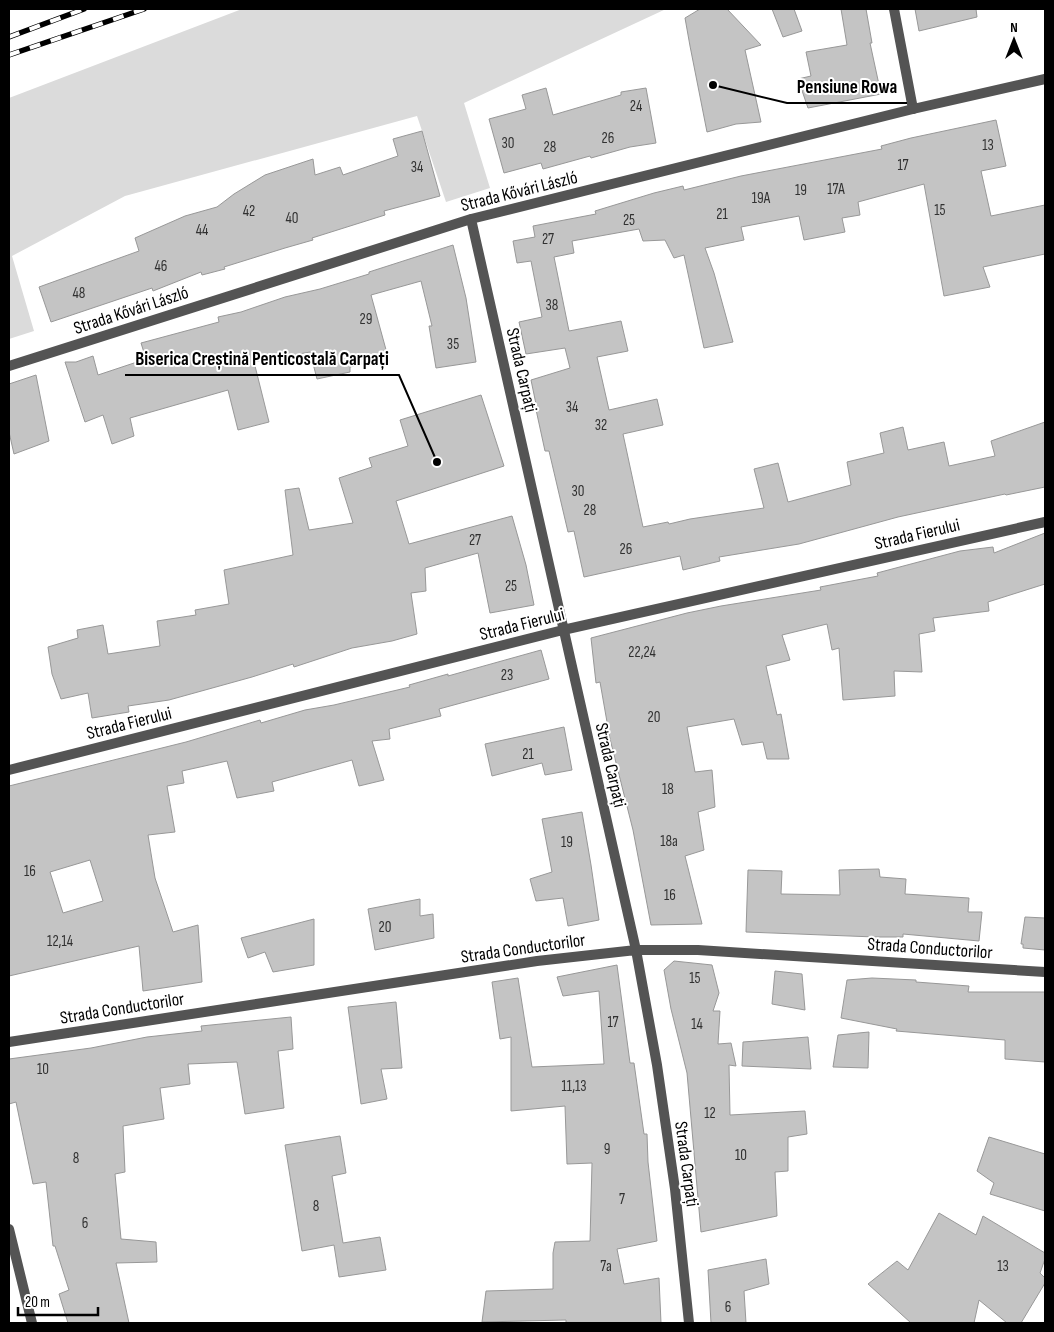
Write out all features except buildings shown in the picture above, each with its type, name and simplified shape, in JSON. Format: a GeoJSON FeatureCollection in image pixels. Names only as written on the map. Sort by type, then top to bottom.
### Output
{"type":"FeatureCollection","features":[{"type":"Feature","properties":{"kind":"street"},"geometry":{"type":"LineString","coordinates":[[894,9],[913,109]]}},
{"type":"Feature","properties":{"kind":"street","name":"Strada Kővári László"},"geometry":{"type":"LineString","coordinates":[[9,366],[471,219],[913,109],[1045,79]]}},
{"type":"Feature","properties":{"kind":"street","name":"Strada Carpați"},"geometry":{"type":"LineString","coordinates":[[471,219],[636,950],[657,1065],[675,1188],[688,1323]]}},
{"type":"Feature","properties":{"kind":"street","name":"Strada Fierului"},"geometry":{"type":"LineString","coordinates":[[9,770],[563,630],[1045,522]]}},
{"type":"Feature","properties":{"kind":"street","name":"Strada Conductorilor"},"geometry":{"type":"LineString","coordinates":[[9,1042],[537,960],[636,950],[698,950],[1045,972]]}},
{"type":"Feature","properties":{"kind":"street"},"geometry":{"type":"LineString","coordinates":[[9,1228],[32,1323]]}},
{"type":"Feature","properties":{"kind":"shaded area"},"geometry":{"type":"Polygon","coordinates":[[[242,9],[666,9],[464,103],[490,188],[446,202],[417,116],[125,196],[12,256],[34,331],[9,339],[9,98],[242,9]]]}},
{"type":"Feature","properties":{"kind":"railway"},"geometry":{"type":"LineString","coordinates":[[9,37],[84,9]]}},
{"type":"Feature","properties":{"kind":"railway"},"geometry":{"type":"LineString","coordinates":[[9,55],[144,9]]}},
{"type":"Feature","properties":{"kind":"place","name":"Pensiune Rowa"},"geometry":{"type":"Point","coordinates":[713,85]}},
{"type":"Feature","properties":{"kind":"place","name":"Biserica Creștină Penticostală Carpați"},"geometry":{"type":"Point","coordinates":[437,462]}}]}
